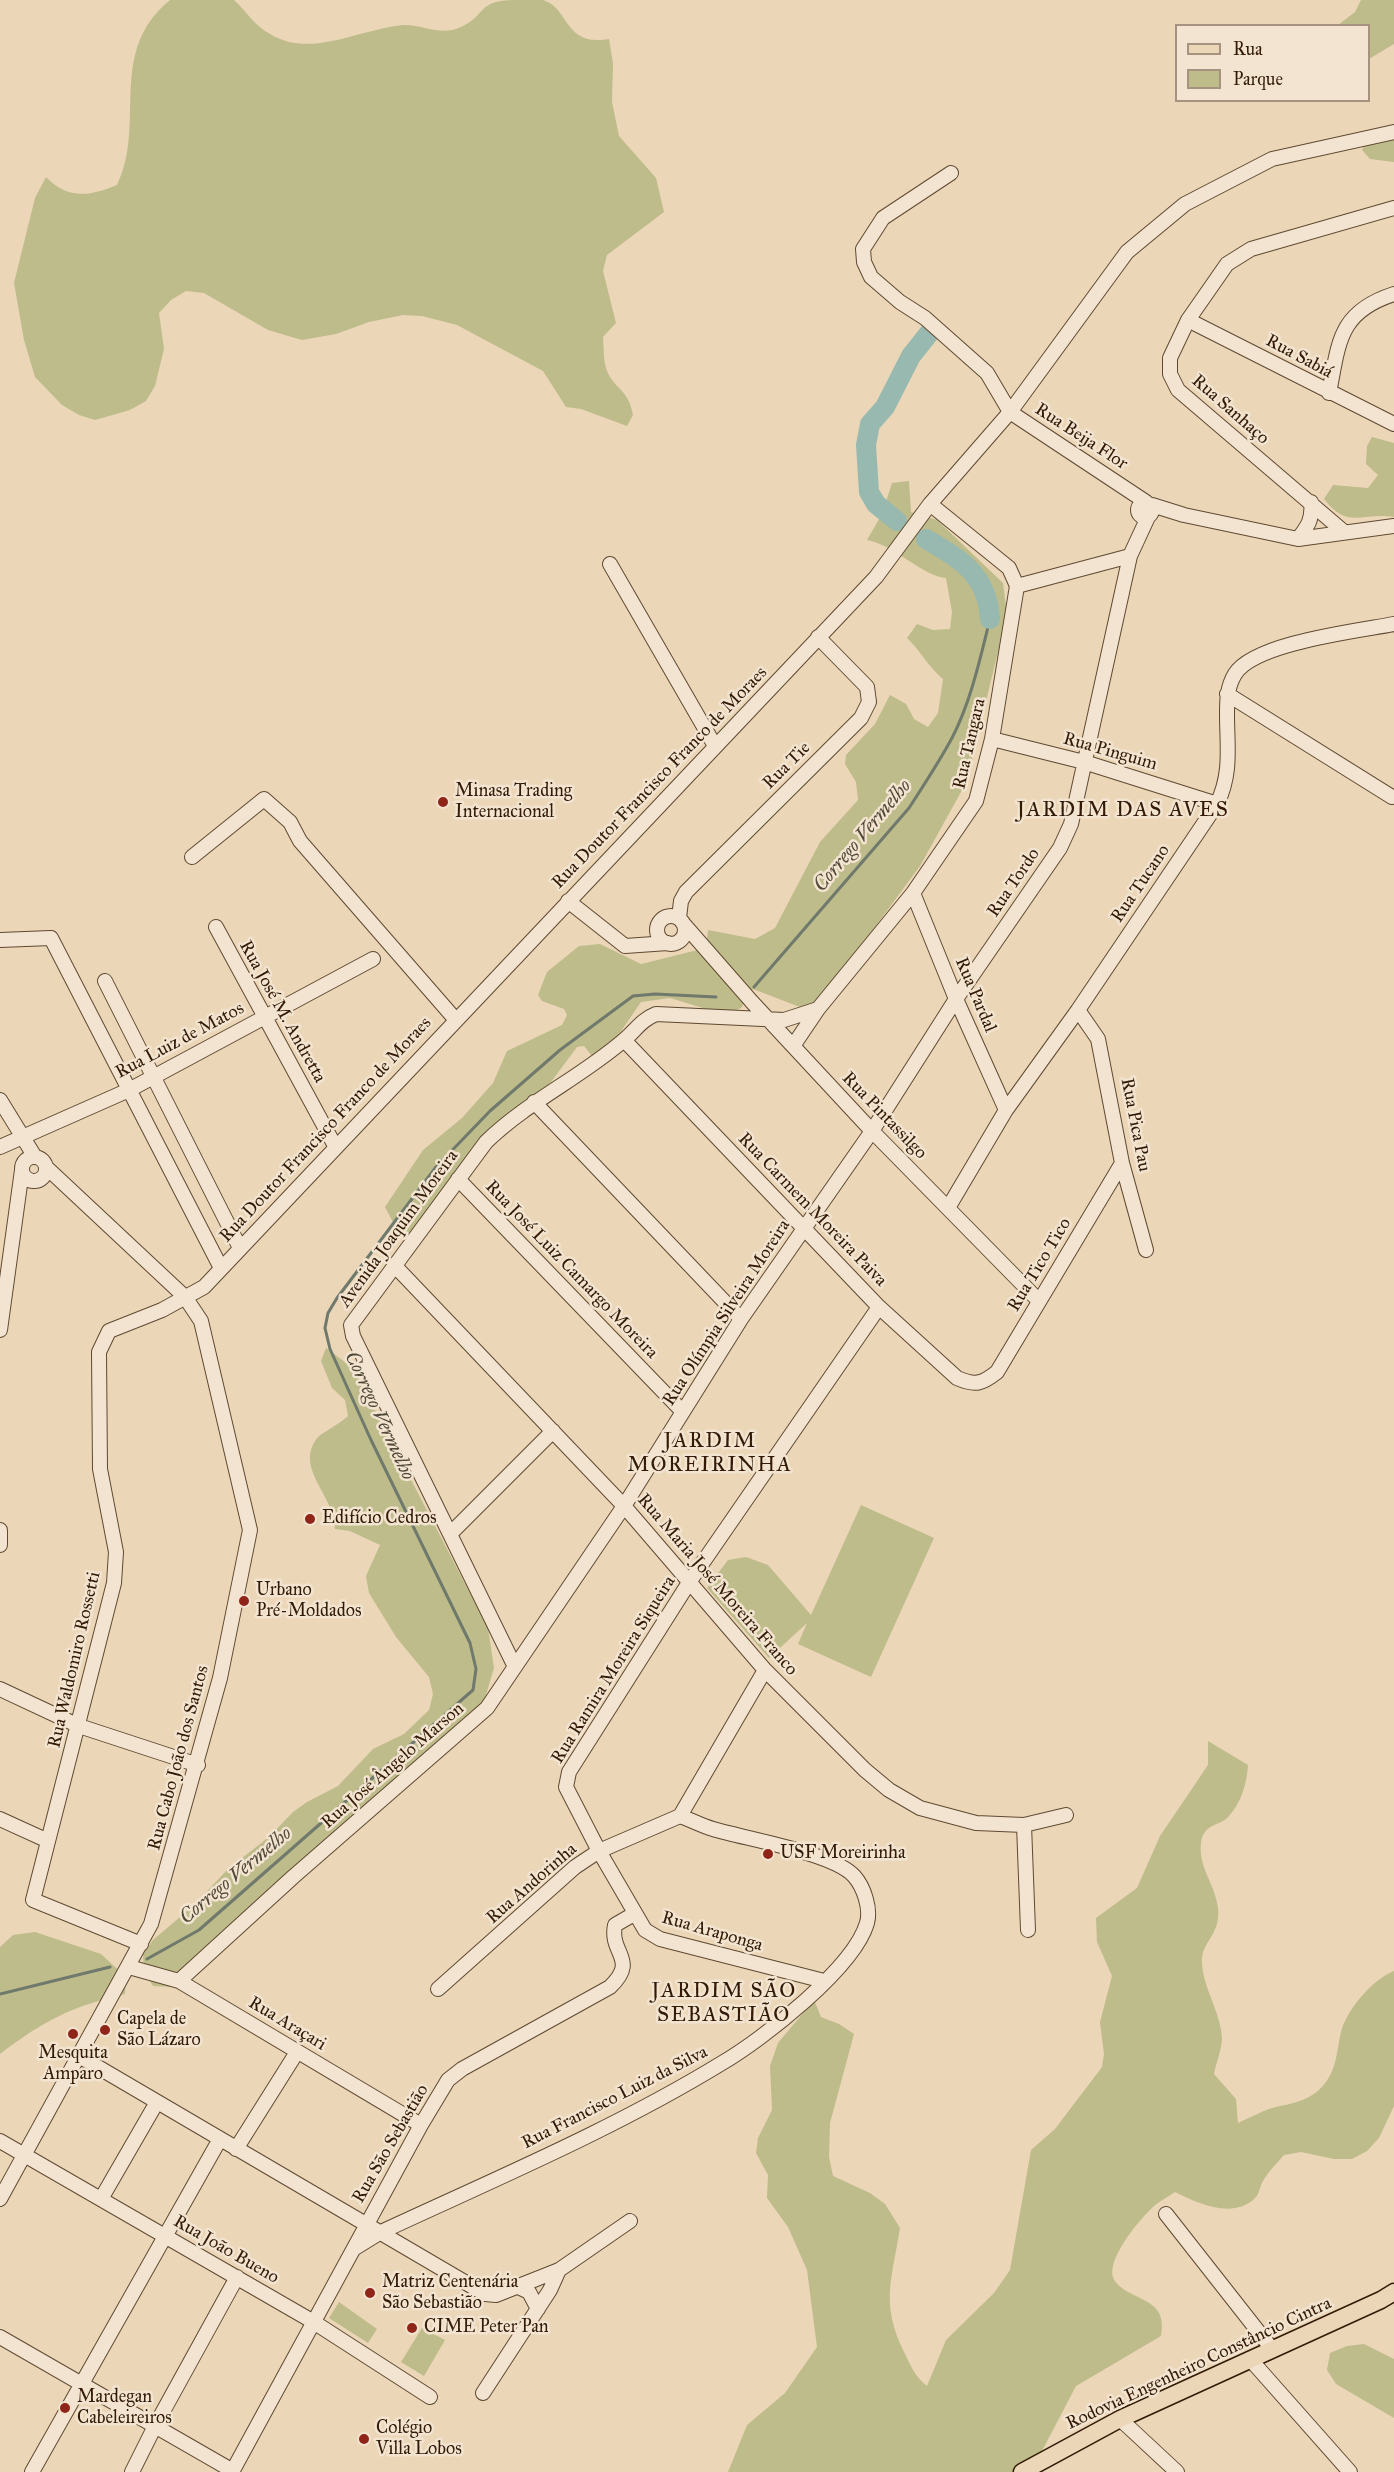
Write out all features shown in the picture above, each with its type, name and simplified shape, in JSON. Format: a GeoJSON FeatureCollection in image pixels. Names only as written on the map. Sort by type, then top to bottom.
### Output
{"type":"FeatureCollection","features":[{"type":"Feature","properties":{"kind":"main road","name":"Rodovia Engenheiro Constâncio Cintra"},"geometry":{"type":"LineString","coordinates":[[1022,2472],[1120,2419],[1382,2300],[1394,2292]]}},
{"type":"Feature","properties":{"kind":"street","name":"Rua Doutor Francisco Franco de Moraes"},"geometry":{"type":"LineString","coordinates":[[185,1297],[204,1287],[455,1019],[876,577],[930,504],[1010,412],[1127,252],[1185,204],[1272,159],[1394,132]]}},
{"type":"Feature","properties":{"kind":"street"},"geometry":{"type":"LineString","coordinates":[[951,173],[883,218],[863,249],[864,262],[871,277],[900,302],[925,318],[987,373],[1010,412]]}},
{"type":"Feature","properties":{"kind":"street","name":"Rua Sanhaço"},"geometry":{"type":"LineString","coordinates":[[1343,531],[1178,390],[1170,374],[1170,358],[1188,320],[1227,264],[1251,249],[1394,208]]}},
{"type":"Feature","properties":{"kind":"street"},"geometry":{"type":"LineString","coordinates":[[1329,393],[1345,328],[1364,306],[1394,294]]}},
{"type":"Feature","properties":{"kind":"street","name":"Rua Sabiá"},"geometry":{"type":"LineString","coordinates":[[1188,320],[1394,424]]}},
{"type":"Feature","properties":{"kind":"street","name":"Rua Beija Flor"},"geometry":{"type":"LineString","coordinates":[[1010,412],[1133,492],[1145,509]]}},
{"type":"Feature","properties":{"kind":"street"},"geometry":{"type":"LineString","coordinates":[[1298,538],[1308,526],[1313,515],[1311,502]]}},
{"type":"Feature","properties":{"kind":"street"},"geometry":{"type":"LineString","coordinates":[[930,504],[1010,568],[1017,586],[1130,556]]}},
{"type":"Feature","properties":{"kind":"street"},"geometry":{"type":"LineString","coordinates":[[1145,509],[1298,538],[1394,526]]}},
{"type":"Feature","properties":{"kind":"street","name":"Rua Tordo"},"geometry":{"type":"LineString","coordinates":[[872,1131],[956,999],[1060,848],[1071,824],[1130,556],[1145,509]]}},
{"type":"Feature","properties":{"kind":"street"},"geometry":{"type":"LineString","coordinates":[[1087,566],[1117,552],[1136,539]]}},
{"type":"Feature","properties":{"kind":"street"},"geometry":{"type":"LineString","coordinates":[[1106,563],[1125,584]]}},
{"type":"Feature","properties":{"kind":"street"},"geometry":{"type":"LineString","coordinates":[[610,564],[715,746]]}},
{"type":"Feature","properties":{"kind":"street","name":"Rua Tangara"},"geometry":{"type":"LineString","coordinates":[[793,1046],[818,1009],[913,893],[976,801],[992,739],[1017,586]]}},
{"type":"Feature","properties":{"kind":"street","name":"Rua Tucano"},"geometry":{"type":"LineString","coordinates":[[948,1208],[1006,1110],[1078,1010],[1217,804],[1227,784],[1227,694],[1235,673],[1249,659],[1269,650],[1394,624]]}},
{"type":"Feature","properties":{"kind":"street","name":"Rua Tie"},"geometry":{"type":"LineString","coordinates":[[681,920],[681,901],[686,891],[853,726],[869,702],[867,687],[818,637]]}},
{"type":"Feature","properties":{"kind":"street"},"geometry":{"type":"LineString","coordinates":[[1227,694],[1392,796]]}},
{"type":"Feature","properties":{"kind":"street","name":"Rua Pinguim"},"geometry":{"type":"LineString","coordinates":[[992,739],[1084,762],[1217,804]]}},
{"type":"Feature","properties":{"kind":"street"},"geometry":{"type":"LineString","coordinates":[[192,856],[264,799],[290,822],[300,841],[455,1019]]}},
{"type":"Feature","properties":{"kind":"street","name":"Rua Pardal"},"geometry":{"type":"LineString","coordinates":[[913,893],[956,999],[1006,1110]]}},
{"type":"Feature","properties":{"kind":"street"},"geometry":{"type":"LineString","coordinates":[[568,901],[619,941],[632,947],[673,942],[684,933],[681,920],[668,916],[632,947]]}},
{"type":"Feature","properties":{"kind":"street","name":"Rua Pintassilgo"},"geometry":{"type":"LineString","coordinates":[[681,920],[752,1002],[872,1131],[1039,1301]]}},
{"type":"Feature","properties":{"kind":"street","name":"Rua José M. Andretta"},"geometry":{"type":"LineString","coordinates":[[216,927],[335,1146]]}},
{"type":"Feature","properties":{"kind":"street"},"geometry":{"type":"LineString","coordinates":[[657,927],[659,937],[708,951]]}},
{"type":"Feature","properties":{"kind":"street"},"geometry":{"type":"LineString","coordinates":[[0,940],[51,938],[221,1268]]}},
{"type":"Feature","properties":{"kind":"street","name":"Rua Luiz de Matos"},"geometry":{"type":"LineString","coordinates":[[0,1147],[129,1090],[373,959]]}},
{"type":"Feature","properties":{"kind":"street"},"geometry":{"type":"LineString","coordinates":[[105,981],[240,1248]]}},
{"type":"Feature","properties":{"kind":"street"},"geometry":{"type":"LineString","coordinates":[[735,1020],[745,1013],[752,1002]]}},
{"type":"Feature","properties":{"kind":"street","name":"Avenida Joaquim Moreira"},"geometry":{"type":"LineString","coordinates":[[515,1667],[353,1336],[351,1325],[486,1142],[508,1120],[624,1040],[644,1019],[656,1014],[735,1020],[770,1020],[796,1018],[818,1009]]}},
{"type":"Feature","properties":{"kind":"street","name":"Rua Pica Pau"},"geometry":{"type":"LineString","coordinates":[[1078,1010],[1098,1040],[1122,1163],[1146,1250]]}},
{"type":"Feature","properties":{"kind":"street","name":"Rua Carmem Moreira Paiva"},"geometry":{"type":"LineString","coordinates":[[624,1040],[879,1307],[957,1378],[972,1385],[986,1382]]}},
{"type":"Feature","properties":{"kind":"street"},"geometry":{"type":"LineString","coordinates":[[0,1100],[19,1138],[22,1167],[3,1291],[0,1329]]}},
{"type":"Feature","properties":{"kind":"street"},"geometry":{"type":"LineString","coordinates":[[534,1102],[741,1319]]}},
{"type":"Feature","properties":{"kind":"street","name":"Rua Olímpia Silveira Moreira"},"geometry":{"type":"LineString","coordinates":[[515,1667],[624,1506],[741,1319],[872,1131]]}},
{"type":"Feature","properties":{"kind":"street","name":"Rua Cabo João dos Santos"},"geometry":{"type":"LineString","coordinates":[[0,2199],[151,1924],[198,1765],[220,1678],[250,1530],[201,1322],[185,1297],[64,1185],[39,1171],[19,1138]]}},
{"type":"Feature","properties":{"kind":"street"},"geometry":{"type":"LineString","coordinates":[[19,1191],[39,1171],[30,1158],[22,1167]]}},
{"type":"Feature","properties":{"kind":"street","name":"Rua Tico Tico"},"geometry":{"type":"LineString","coordinates":[[986,1382],[997,1372],[1122,1163]]}},
{"type":"Feature","properties":{"kind":"street","name":"Rua José Luiz Camargo Moreira"},"geometry":{"type":"LineString","coordinates":[[458,1179],[683,1412]]}},
{"type":"Feature","properties":{"kind":"street","name":"Rua Maria José Moreira Franco"},"geometry":{"type":"LineString","coordinates":[[395,1266],[624,1506],[765,1670],[865,1770],[889,1790],[920,1808],[976,1822],[1024,1825],[1066,1815]]}},
{"type":"Feature","properties":{"kind":"street","name":"Rua Waldomiro Rossetti"},"geometry":{"type":"LineString","coordinates":[[141,1944],[33,1900],[46,1840],[80,1726],[115,1573],[116,1552],[100,1469],[99,1352],[109,1330],[162,1310],[185,1297]]}},
{"type":"Feature","properties":{"kind":"street","name":"Rua Ramira Moreira Siqueira"},"geometry":{"type":"LineString","coordinates":[[599,1851],[566,1787],[569,1772],[690,1581],[879,1307]]}},
{"type":"Feature","properties":{"kind":"street"},"geometry":{"type":"LineString","coordinates":[[450,1534],[553,1431]]}},
{"type":"Feature","properties":{"kind":"street"},"geometry":{"type":"LineString","coordinates":[[0,1530],[0,1545]]}},
{"type":"Feature","properties":{"kind":"street","name":"Rua José Ângelo Marson"},"geometry":{"type":"LineString","coordinates":[[179,1981],[292,1877],[487,1708],[515,1667]]}},
{"type":"Feature","properties":{"kind":"street"},"geometry":{"type":"LineString","coordinates":[[680,1815],[765,1670]]}},
{"type":"Feature","properties":{"kind":"street"},"geometry":{"type":"LineString","coordinates":[[0,1689],[80,1726],[198,1765]]}},
{"type":"Feature","properties":{"kind":"street","name":"Rua Andorinha"},"geometry":{"type":"LineString","coordinates":[[438,1989],[575,1867],[599,1851],[680,1815]]}},
{"type":"Feature","properties":{"kind":"street","name":"Rua Francisco Luiz da Silva"},"geometry":{"type":"LineString","coordinates":[[355,2248],[381,2232],[622,2118],[723,2063],[760,2037],[824,1982],[859,1942],[867,1921],[866,1898],[855,1876],[836,1862],[710,1828],[680,1815]]}},
{"type":"Feature","properties":{"kind":"street"},"geometry":{"type":"LineString","coordinates":[[0,1819],[46,1840]]}},
{"type":"Feature","properties":{"kind":"street"},"geometry":{"type":"LineString","coordinates":[[1024,1825],[1028,1930]]}},
{"type":"Feature","properties":{"kind":"street","name":"Rua Araponga"},"geometry":{"type":"LineString","coordinates":[[599,1851],[645,1930],[660,1939],[824,1982]]}},
{"type":"Feature","properties":{"kind":"street","name":"Rua São Sebastião"},"geometry":{"type":"LineString","coordinates":[[232,2471],[420,2125],[448,2080],[462,2069],[610,1987],[622,1976],[625,1965],[613,1935],[615,1925],[634,1914]]}},
{"type":"Feature","properties":{"kind":"street","name":"Rua Araçari"},"geometry":{"type":"LineString","coordinates":[[129,1967],[179,1981],[420,2125]]}},
{"type":"Feature","properties":{"kind":"street"},"geometry":{"type":"LineString","coordinates":[[796,1974],[801,1995],[799,2004]]}},
{"type":"Feature","properties":{"kind":"street"},"geometry":{"type":"LineString","coordinates":[[236,2149],[297,2052]]}},
{"type":"Feature","properties":{"kind":"street"},"geometry":{"type":"LineString","coordinates":[[79,2056],[485,2294],[496,2295],[559,2270],[630,2221]]}},
{"type":"Feature","properties":{"kind":"street"},"geometry":{"type":"LineString","coordinates":[[101,2199],[157,2102]]}},
{"type":"Feature","properties":{"kind":"street"},"geometry":{"type":"LineString","coordinates":[[32,2472],[220,2139]]}},
{"type":"Feature","properties":{"kind":"street","name":"Rua João Bueno"},"geometry":{"type":"LineString","coordinates":[[0,2141],[312,2321],[430,2397]]}},
{"type":"Feature","properties":{"kind":"street"},"geometry":{"type":"LineString","coordinates":[[1166,2214],[1272,2349]]}},
{"type":"Feature","properties":{"kind":"street"},"geometry":{"type":"LineString","coordinates":[[483,2393],[538,2308],[559,2270]]}},
{"type":"Feature","properties":{"kind":"street"},"geometry":{"type":"LineString","coordinates":[[132,2472],[154,2426],[237,2277]]}},
{"type":"Feature","properties":{"kind":"street"},"geometry":{"type":"LineString","coordinates":[[516,2286],[529,2292],[538,2308]]}},
{"type":"Feature","properties":{"kind":"street"},"geometry":{"type":"LineString","coordinates":[[0,2337],[232,2471]]}},
{"type":"Feature","properties":{"kind":"street"},"geometry":{"type":"LineString","coordinates":[[1250,2359],[1350,2472]]}},
{"type":"Feature","properties":{"kind":"street"},"geometry":{"type":"LineString","coordinates":[[1120,2419],[1177,2472]]}},
{"type":"Feature","properties":{"kind":"green space"},"geometry":{"type":"Polygon","coordinates":[[[170,0],[234,0],[265,31],[286,41],[302,44],[335,40],[403,25],[453,30],[469,22],[488,5],[494,3],[543,0],[552,4],[569,26],[583,37],[594,40],[609,39],[613,63],[612,102],[619,136],[656,178],[664,212],[607,255],[603,271],[616,323],[603,337],[605,363],[610,377],[625,394],[631,406],[633,415],[627,426],[581,409],[566,407],[543,371],[457,325],[422,316],[403,315],[369,322],[336,334],[302,340],[268,330],[204,293],[186,291],[171,300],[159,313],[164,349],[155,386],[146,401],[130,410],[95,420],[79,415],[62,405],[35,377],[24,340],[14,283],[35,198],[46,177],[71,193],[98,192],[117,185],[125,162],[129,138],[133,65],[139,42],[151,20],[170,0]]]}},
{"type":"Feature","properties":{"kind":"green space"},"geometry":{"type":"Polygon","coordinates":[[[1361,0],[1394,0],[1394,44],[1370,58],[1370,24],[1339,24],[1355,12],[1361,0]]]}},
{"type":"Feature","properties":{"kind":"green space"},"geometry":{"type":"Polygon","coordinates":[[[1394,132],[1394,162],[1370,159],[1362,150],[1365,144],[1394,132]]]}},
{"type":"Feature","properties":{"kind":"green space"},"geometry":{"type":"Polygon","coordinates":[[[1372,437],[1394,443],[1394,517],[1348,517],[1324,499],[1333,485],[1368,488],[1378,475],[1366,464],[1367,446],[1372,437]]]}},
{"type":"Feature","properties":{"kind":"green space"},"geometry":{"type":"Polygon","coordinates":[[[909,481],[911,512],[937,520],[1003,583],[1007,615],[966,783],[920,866],[824,996],[805,1009],[753,989],[741,1008],[726,1015],[670,998],[641,1002],[604,1056],[595,1060],[584,1046],[577,1047],[551,1082],[487,1138],[443,1203],[402,1239],[385,1207],[423,1150],[462,1118],[493,1083],[507,1051],[562,1025],[567,1015],[564,1009],[542,1001],[538,995],[547,972],[579,946],[600,944],[641,964],[706,948],[708,930],[755,939],[775,928],[820,842],[858,800],[856,782],[845,764],[846,755],[875,724],[890,695],[906,704],[914,719],[928,727],[938,713],[943,679],[907,638],[917,624],[933,630],[950,629],[952,612],[946,578],[927,572],[888,548],[867,540],[882,514],[892,483],[909,481]]]}},
{"type":"Feature","properties":{"kind":"green space"},"geometry":{"type":"Polygon","coordinates":[[[326,1348],[353,1368],[488,1628],[494,1668],[481,1712],[186,1979],[171,1987],[153,1986],[144,1971],[143,1954],[153,1940],[193,1906],[228,1869],[269,1837],[293,1812],[338,1786],[373,1749],[404,1734],[429,1710],[433,1694],[429,1677],[396,1637],[369,1593],[366,1576],[380,1545],[350,1531],[335,1529],[329,1505],[317,1482],[310,1461],[311,1449],[317,1438],[348,1416],[345,1400],[332,1388],[321,1361],[326,1348]]]}},
{"type":"Feature","properties":{"kind":"green space"},"geometry":{"type":"Polygon","coordinates":[[[861,1505],[934,1538],[871,1677],[798,1644],[807,1623],[769,1658],[707,1588],[728,1560],[746,1557],[768,1565],[811,1615],[861,1505]]]}},
{"type":"Feature","properties":{"kind":"green space"},"geometry":{"type":"Polygon","coordinates":[[[1208,1741],[1248,1765],[1245,1786],[1237,1805],[1225,1819],[1205,1831],[1201,1843],[1204,1868],[1214,1891],[1218,1908],[1214,1932],[1202,1956],[1205,1982],[1219,2019],[1222,2038],[1214,2074],[1236,2099],[1238,2123],[1308,2097],[1325,2084],[1333,2070],[1344,2023],[1355,2005],[1378,1981],[1394,1971],[1394,2106],[1379,2138],[1367,2151],[1352,2159],[1334,2159],[1301,2152],[1284,2155],[1265,2178],[1256,2197],[1246,2205],[1226,2209],[1204,2205],[1175,2192],[1152,2208],[1123,2244],[1113,2265],[1112,2274],[1122,2288],[1147,2301],[1159,2313],[1162,2323],[1161,2336],[1076,2386],[1031,2472],[728,2472],[747,2425],[785,2393],[817,2347],[807,2270],[788,2227],[767,2198],[768,2175],[756,2153],[758,2138],[772,2110],[770,2066],[778,2043],[814,2000],[821,2017],[839,2024],[854,2034],[830,2123],[829,2157],[833,2176],[870,2193],[885,2204],[900,2228],[891,2277],[892,2319],[911,2367],[927,2386],[946,2340],[994,2293],[1010,2270],[1031,2150],[1055,2129],[1102,2067],[1104,2054],[1100,2022],[1112,1976],[1097,1942],[1096,1918],[1137,1888],[1160,1836],[1208,1765],[1208,1741]]]}},
{"type":"Feature","properties":{"kind":"green space"},"geometry":{"type":"Polygon","coordinates":[[[35,1932],[101,1954],[126,1977],[125,1994],[89,2004],[59,2016],[0,2054],[0,1947],[13,1935],[35,1932]]]}},
{"type":"Feature","properties":{"kind":"green space"},"geometry":{"type":"Polygon","coordinates":[[[339,2302],[377,2329],[368,2343],[329,2318],[339,2302]]]}},
{"type":"Feature","properties":{"kind":"green space"},"geometry":{"type":"Polygon","coordinates":[[[422,2328],[445,2340],[424,2376],[401,2362],[422,2328]]]}},
{"type":"Feature","properties":{"kind":"green space"},"geometry":{"type":"Polygon","coordinates":[[[1364,2344],[1394,2359],[1394,2418],[1336,2384],[1327,2370],[1330,2353],[1347,2346],[1364,2344]]]}},
{"type":"Feature","properties":{"kind":"waterway"},"geometry":{"type":"LineString","coordinates":[[897,521],[876,504],[869,492],[866,445],[870,424],[885,407],[911,356],[930,332]]}},
{"type":"Feature","properties":{"kind":"waterway"},"geometry":{"type":"LineString","coordinates":[[926,539],[961,562],[978,579],[984,590],[990,619]]}},
{"type":"Feature","properties":{"kind":"waterway","name":"Corrego Vermelho"},"geometry":{"type":"LineString","coordinates":[[754,987],[909,808],[920,791],[959,724],[974,680],[990,619]]}},
{"type":"Feature","properties":{"kind":"waterway","name":"Corrego Vermelho"},"geometry":{"type":"LineString","coordinates":[[147,1959],[199,1930],[473,1690],[476,1669],[470,1643],[371,1440],[330,1349],[325,1328],[328,1313],[436,1167],[490,1111],[560,1050],[633,996],[655,994],[716,997]]}},
{"type":"Feature","properties":{"kind":"waterway","name":"Corrego Vermelho"},"geometry":{"type":"LineString","coordinates":[[0,1994],[110,1967]]}},
{"type":"Feature","properties":{"kind":"place","name":"Minasa Trading Internacional"},"geometry":{"type":"Point","coordinates":[443,802]}},
{"type":"Feature","properties":{"kind":"place","name":"Edifício Cedros"},"geometry":{"type":"Point","coordinates":[310,1519]}},
{"type":"Feature","properties":{"kind":"place","name":"Urbano Pré-Moldados"},"geometry":{"type":"Point","coordinates":[244,1601]}},
{"type":"Feature","properties":{"kind":"place","name":"USF Moreirinha"},"geometry":{"type":"Point","coordinates":[768,1854]}},
{"type":"Feature","properties":{"kind":"place","name":"Capela de São Lázaro"},"geometry":{"type":"Point","coordinates":[105,2030]}},
{"type":"Feature","properties":{"kind":"place","name":"Mesquita Amparo"},"geometry":{"type":"Point","coordinates":[73,2034]}},
{"type":"Feature","properties":{"kind":"place","name":"Matriz Centenária São Sebastião"},"geometry":{"type":"Point","coordinates":[370,2293]}},
{"type":"Feature","properties":{"kind":"place","name":"CIME Peter Pan"},"geometry":{"type":"Point","coordinates":[412,2328]}},
{"type":"Feature","properties":{"kind":"place","name":"Mardegan Cabeleireiros"},"geometry":{"type":"Point","coordinates":[65,2408]}},
{"type":"Feature","properties":{"kind":"place","name":"Colégio Villa Lobos"},"geometry":{"type":"Point","coordinates":[364,2439]}},
{"type":"Feature","properties":{"kind":"district","name":"JARDIM DAS AVES"},"geometry":{"type":"Point","coordinates":[1123,811]}},
{"type":"Feature","properties":{"kind":"district","name":"JARDIM MOREIRINHA"},"geometry":{"type":"Point","coordinates":[710,1454]}},
{"type":"Feature","properties":{"kind":"district","name":"JARDIM SÃO SEBASTIÃO"},"geometry":{"type":"Point","coordinates":[724,2004]}}]}
